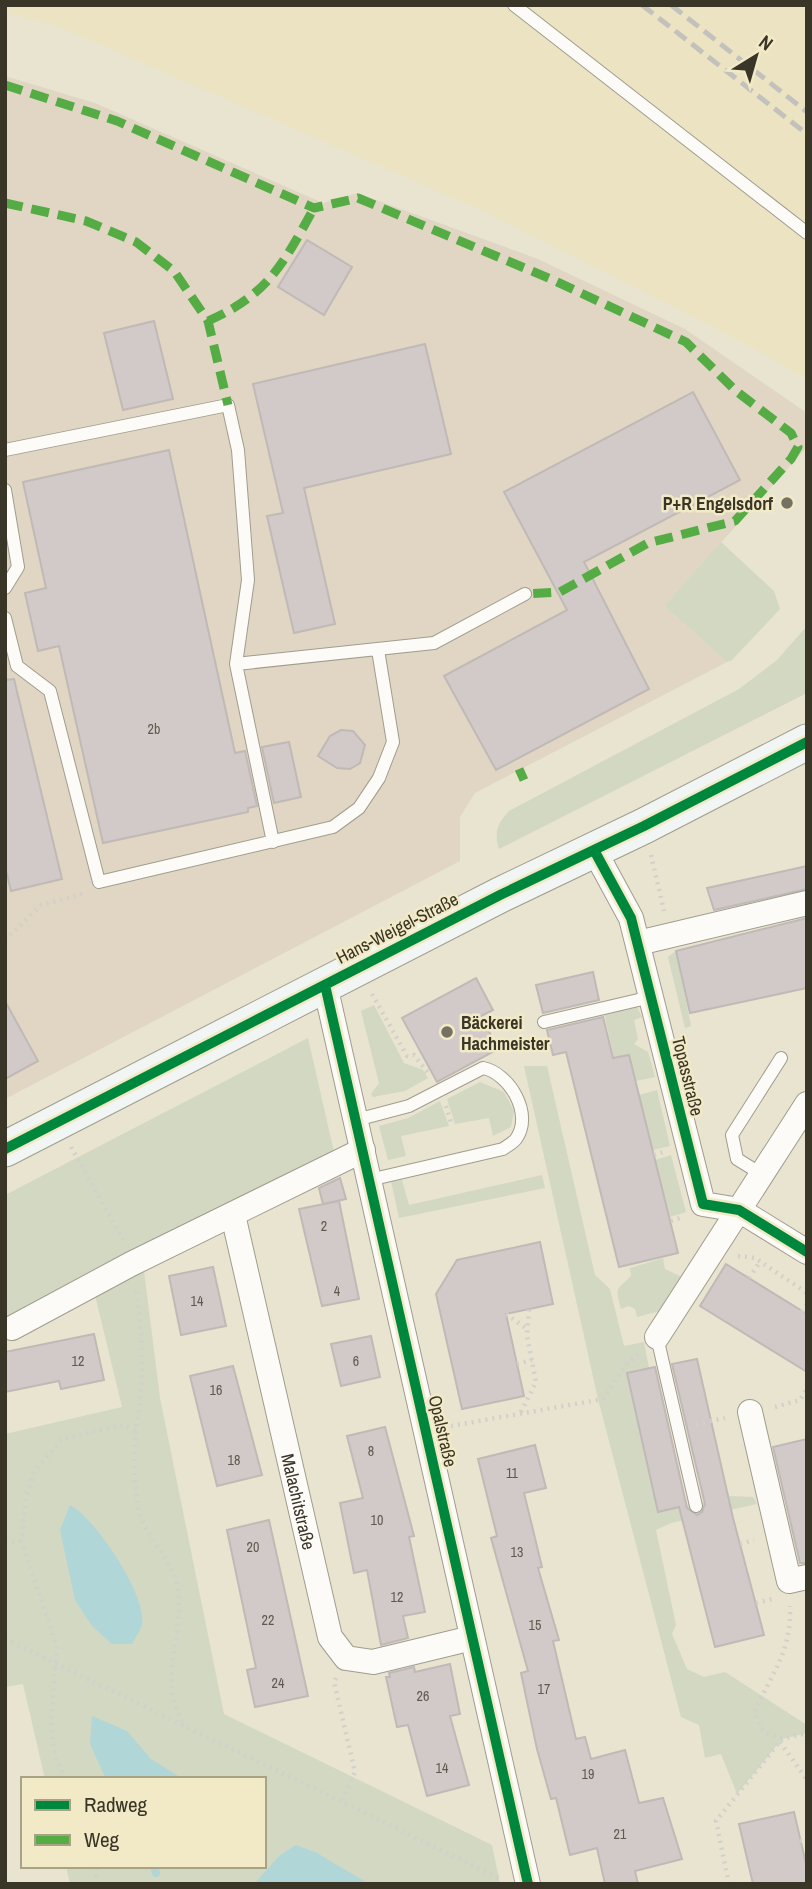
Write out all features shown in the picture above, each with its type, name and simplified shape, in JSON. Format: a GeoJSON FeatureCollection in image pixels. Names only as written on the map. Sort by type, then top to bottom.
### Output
{"type":"FeatureCollection","features":[{"type":"Feature","properties":{"kind":"street","name":"Hans-Weigel-Straße"},"geometry":{"type":"LineString","coordinates":[[5,1149],[807,742]]}},
{"type":"Feature","properties":{"kind":"street","name":"Topasstraße"},"geometry":{"type":"LineString","coordinates":[[594,850],[631,918],[703,1204],[739,1210],[807,1252]]}},
{"type":"Feature","properties":{"kind":"street"},"geometry":{"type":"LineString","coordinates":[[638,943],[807,902]]}},
{"type":"Feature","properties":{"kind":"street","name":"Opalstraße"},"geometry":{"type":"LineString","coordinates":[[325,985],[528,1884]]}},
{"type":"Feature","properties":{"kind":"street"},"geometry":{"type":"LineString","coordinates":[[657,1337],[807,1104]]}},
{"type":"Feature","properties":{"kind":"street"},"geometry":{"type":"LineString","coordinates":[[12,1328],[131,1264],[363,1150]]}},
{"type":"Feature","properties":{"kind":"street","name":"Malachitstraße"},"geometry":{"type":"LineString","coordinates":[[233,1215],[330,1637],[346,1658]]}},
{"type":"Feature","properties":{"kind":"street"},"geometry":{"type":"LineString","coordinates":[[750,1412],[798,1579]]}},
{"type":"Feature","properties":{"kind":"street"},"geometry":{"type":"LineString","coordinates":[[346,1658],[373,1662],[472,1638]]}},
{"type":"Feature","properties":{"kind":"lane"},"geometry":{"type":"LineString","coordinates":[[514,5],[807,233]]}},
{"type":"Feature","properties":{"kind":"lane"},"geometry":{"type":"LineString","coordinates":[[5,450],[228,405],[238,450],[248,580],[236,664],[273,842]]}},
{"type":"Feature","properties":{"kind":"lane"},"geometry":{"type":"LineString","coordinates":[[5,490],[18,567],[5,588]]}},
{"type":"Feature","properties":{"kind":"lane"},"geometry":{"type":"LineString","coordinates":[[236,664],[434,643],[525,594]]}},
{"type":"Feature","properties":{"kind":"lane"},"geometry":{"type":"LineString","coordinates":[[5,618],[17,666],[50,691],[99,882],[333,827],[359,808],[379,778],[393,742],[378,650]]}},
{"type":"Feature","properties":{"kind":"lane"},"geometry":{"type":"LineString","coordinates":[[544,1022],[651,997]]}},
{"type":"Feature","properties":{"kind":"lane"},"geometry":{"type":"LineString","coordinates":[[761,1174],[737,1158],[733,1135],[781,1058]]}},
{"type":"Feature","properties":{"kind":"lane"},"geometry":{"type":"LineString","coordinates":[[356,1121],[409,1106],[483,1068],[493,1070],[506,1080],[519,1102],[522,1125],[516,1139],[503,1149],[369,1180]]}},
{"type":"Feature","properties":{"kind":"lane"},"geometry":{"type":"LineString","coordinates":[[657,1337],[696,1506]]}},
{"type":"Feature","properties":{"kind":"path"},"geometry":{"type":"LineString","coordinates":[[644,827],[667,921],[665,936]]}},
{"type":"Feature","properties":{"kind":"path"},"geometry":{"type":"LineString","coordinates":[[5,940],[41,905],[85,894],[99,882]]}},
{"type":"Feature","properties":{"kind":"path"},"geometry":{"type":"LineString","coordinates":[[358,969],[407,1056],[414,1055],[440,1090]]}},
{"type":"Feature","properties":{"kind":"path"},"geometry":{"type":"LineString","coordinates":[[57,1122],[121,1236],[131,1264],[140,1322],[140,1397],[135,1432],[136,1489],[141,1517],[171,1568],[177,1586],[179,1608],[171,1671],[172,1695],[183,1724]]}},
{"type":"Feature","properties":{"kind":"path"},"geometry":{"type":"LineString","coordinates":[[716,1245],[727,1255],[760,1262],[807,1293]]}},
{"type":"Feature","properties":{"kind":"path"},"geometry":{"type":"LineString","coordinates":[[749,1278],[760,1262]]}},
{"type":"Feature","properties":{"kind":"path"},"geometry":{"type":"LineString","coordinates":[[802,1311],[807,1304]]}},
{"type":"Feature","properties":{"kind":"path"},"geometry":{"type":"LineString","coordinates":[[520,1412],[536,1382],[527,1329],[529,1309]]}},
{"type":"Feature","properties":{"kind":"path"},"geometry":{"type":"LineString","coordinates":[[506,1314],[527,1329]]}},
{"type":"Feature","properties":{"kind":"path"},"geometry":{"type":"LineString","coordinates":[[424,1431],[603,1399],[625,1366],[657,1337]]}},
{"type":"Feature","properties":{"kind":"path"},"geometry":{"type":"LineString","coordinates":[[517,1364],[532,1360]]}},
{"type":"Feature","properties":{"kind":"path"},"geometry":{"type":"LineString","coordinates":[[64,1777],[55,1755],[51,1721],[57,1646],[21,1541],[26,1497],[35,1471],[62,1439],[123,1425],[135,1432]]}},
{"type":"Feature","properties":{"kind":"path"},"geometry":{"type":"LineString","coordinates":[[5,1542],[21,1541]]}},
{"type":"Feature","properties":{"kind":"path"},"geometry":{"type":"LineString","coordinates":[[798,1579],[791,1629],[783,1659],[754,1713],[764,1731],[781,1740],[807,1780]]}},
{"type":"Feature","properties":{"kind":"path"},"geometry":{"type":"LineString","coordinates":[[5,1639],[500,1878]]}},
{"type":"Feature","properties":{"kind":"path"},"geometry":{"type":"LineString","coordinates":[[342,1801],[355,1772],[334,1682],[346,1658]]}},
{"type":"Feature","properties":{"kind":"path"},"geometry":{"type":"LineString","coordinates":[[729,1884],[716,1821],[781,1740],[807,1733]]}},
{"type":"Feature","properties":{"kind":"path"},"geometry":{"type":"LineString","coordinates":[[462,1867],[464,1861]]}},
{"type":"Feature","properties":{"kind":"shaded area"},"geometry":{"type":"Polygon","coordinates":[[[5,5],[807,5],[807,380],[752,347],[488,213],[55,25],[5,13],[5,5]]]}},
{"type":"Feature","properties":{"kind":"shaded area"},"geometry":{"type":"Polygon","coordinates":[[[5,76],[95,103],[323,203],[357,193],[538,259],[685,329],[807,413],[807,447],[664,606],[727,662],[475,793],[460,817],[460,861],[5,1099],[5,76]]]}},
{"type":"Feature","properties":{"kind":"green space"},"geometry":{"type":"Polygon","coordinates":[[[721,542],[774,591],[780,609],[732,660],[727,662],[664,606],[721,542]]]}},
{"type":"Feature","properties":{"kind":"green space"},"geometry":{"type":"Polygon","coordinates":[[[807,626],[807,693],[499,849],[498,828],[509,811],[739,689],[777,660],[807,626]]]}},
{"type":"Feature","properties":{"kind":"green space"},"geometry":{"type":"Polygon","coordinates":[[[676,951],[691,1026],[685,1028],[668,957],[676,951]]]}},
{"type":"Feature","properties":{"kind":"green space"},"geometry":{"type":"Polygon","coordinates":[[[374,1005],[404,1063],[423,1070],[428,1078],[405,1091],[373,1097],[371,1094],[379,1083],[361,1011],[374,1005]]]}},
{"type":"Feature","properties":{"kind":"green space"},"geometry":{"type":"Polygon","coordinates":[[[637,1007],[642,1017],[634,1020],[638,1039],[634,1044],[648,1052],[655,1077],[636,1081],[629,1055],[614,1058],[604,1013],[637,1007]]]}},
{"type":"Feature","properties":{"kind":"green space"},"geometry":{"type":"Polygon","coordinates":[[[308,1038],[334,1152],[5,1318],[5,1195],[308,1038]]]}},
{"type":"Feature","properties":{"kind":"green space"},"geometry":{"type":"Polygon","coordinates":[[[524,1066],[547,1066],[595,1275],[610,1289],[624,1346],[644,1342],[649,1368],[627,1373],[659,1512],[728,1496],[753,1497],[757,1504],[671,1523],[656,1530],[676,1625],[672,1634],[687,1669],[704,1677],[725,1672],[807,1725],[807,1733],[782,1739],[737,1794],[721,1754],[705,1758],[699,1725],[681,1717],[598,1399],[524,1066]]]}},
{"type":"Feature","properties":{"kind":"green space"},"geometry":{"type":"Polygon","coordinates":[[[480,1082],[504,1092],[514,1111],[511,1127],[493,1136],[489,1118],[455,1124],[447,1099],[480,1082]]]}},
{"type":"Feature","properties":{"kind":"green space"},"geometry":{"type":"Polygon","coordinates":[[[657,1090],[670,1146],[653,1150],[639,1095],[657,1090]]]}},
{"type":"Feature","properties":{"kind":"green space"},"geometry":{"type":"Polygon","coordinates":[[[440,1101],[449,1126],[401,1136],[406,1156],[388,1160],[379,1126],[408,1118],[440,1101]]]}},
{"type":"Feature","properties":{"kind":"green space"},"geometry":{"type":"Polygon","coordinates":[[[671,1155],[686,1212],[670,1217],[655,1160],[671,1155]]]}},
{"type":"Feature","properties":{"kind":"green space"},"geometry":{"type":"Polygon","coordinates":[[[542,1175],[545,1188],[399,1218],[391,1181],[402,1180],[409,1205],[542,1175]]]}},
{"type":"Feature","properties":{"kind":"green space"},"geometry":{"type":"Polygon","coordinates":[[[663,1258],[665,1269],[682,1277],[660,1311],[637,1317],[635,1309],[629,1306],[621,1309],[618,1289],[631,1276],[630,1268],[663,1258]]]}},
{"type":"Feature","properties":{"kind":"green space"},"geometry":{"type":"Polygon","coordinates":[[[144,1271],[160,1398],[224,1714],[492,1845],[500,1884],[70,1884],[66,1868],[266,1868],[266,1777],[45,1777],[23,1684],[5,1687],[5,1434],[122,1407],[95,1295],[144,1271]]]}},
{"type":"Feature","properties":{"kind":"water"},"geometry":{"type":"Polygon","coordinates":[[[70,1505],[105,1541],[128,1577],[141,1611],[142,1624],[132,1644],[112,1644],[92,1626],[75,1600],[60,1530],[70,1505]]]}},
{"type":"Feature","properties":{"kind":"water"},"geometry":{"type":"Polygon","coordinates":[[[92,1716],[127,1731],[151,1759],[180,1777],[105,1777],[90,1744],[92,1716]]]}},
{"type":"Feature","properties":{"kind":"water"},"geometry":{"type":"Polygon","coordinates":[[[296,1845],[317,1853],[369,1884],[254,1884],[279,1856],[296,1845]]]}},
{"type":"Feature","properties":{"kind":"building"},"geometry":{"type":"Polygon","coordinates":[[[307,240],[352,267],[324,315],[278,287],[307,240]]]}},
{"type":"Feature","properties":{"kind":"building"},"geometry":{"type":"Polygon","coordinates":[[[154,321],[173,399],[123,410],[104,333],[154,321]]]}},
{"type":"Feature","properties":{"kind":"building"},"geometry":{"type":"Polygon","coordinates":[[[425,344],[451,454],[304,488],[335,624],[294,633],[267,516],[283,513],[253,384],[425,344]]]}},
{"type":"Feature","properties":{"kind":"building"},"geometry":{"type":"Polygon","coordinates":[[[693,392],[740,480],[584,562],[649,689],[496,770],[444,676],[567,610],[504,492],[693,392]]]}},
{"type":"Feature","properties":{"kind":"building"},"geometry":{"type":"Polygon","coordinates":[[[169,450],[235,753],[245,751],[257,806],[248,808],[248,812],[103,843],[59,646],[38,651],[25,593],[46,588],[23,482],[169,450]]]}},
{"type":"Feature","properties":{"kind":"building"},"geometry":{"type":"Polygon","coordinates":[[[14,679],[62,879],[11,891],[5,866],[5,680],[14,679]]]}},
{"type":"Feature","properties":{"kind":"building"},"geometry":{"type":"Polygon","coordinates":[[[341,730],[353,731],[365,745],[360,763],[350,769],[337,768],[318,756],[330,736],[341,730]]]}},
{"type":"Feature","properties":{"kind":"building"},"geometry":{"type":"Polygon","coordinates":[[[289,742],[301,797],[274,803],[262,747],[289,742]]]}},
{"type":"Feature","properties":{"kind":"building"},"geometry":{"type":"Polygon","coordinates":[[[807,866],[807,889],[714,910],[707,888],[807,866]]]}},
{"type":"Feature","properties":{"kind":"building"},"geometry":{"type":"Polygon","coordinates":[[[807,918],[807,988],[690,1013],[676,951],[807,918]]]}},
{"type":"Feature","properties":{"kind":"building"},"geometry":{"type":"Polygon","coordinates":[[[593,972],[599,1000],[543,1013],[536,985],[593,972]]]}},
{"type":"Feature","properties":{"kind":"building"},"geometry":{"type":"Polygon","coordinates":[[[476,978],[493,1010],[481,1016],[498,1049],[437,1082],[402,1018],[476,978]]]}},
{"type":"Feature","properties":{"kind":"building"},"geometry":{"type":"Polygon","coordinates":[[[5,1001],[38,1061],[5,1079],[5,1001]]]}},
{"type":"Feature","properties":{"kind":"building"},"geometry":{"type":"Polygon","coordinates":[[[603,1017],[613,1058],[629,1055],[678,1253],[619,1267],[566,1052],[553,1055],[547,1030],[603,1017]]]}},
{"type":"Feature","properties":{"kind":"building"},"geometry":{"type":"Polygon","coordinates":[[[340,1178],[346,1199],[323,1204],[319,1188],[340,1178]]]}},
{"type":"Feature","properties":{"kind":"building"},"geometry":{"type":"Polygon","coordinates":[[[339,1201],[359,1299],[322,1306],[299,1209],[339,1201]]]}},
{"type":"Feature","properties":{"kind":"building"},"geometry":{"type":"Polygon","coordinates":[[[540,1242],[553,1304],[506,1314],[524,1396],[462,1409],[436,1294],[457,1260],[540,1242]]]}},
{"type":"Feature","properties":{"kind":"building"},"geometry":{"type":"Polygon","coordinates":[[[726,1264],[807,1314],[807,1372],[700,1306],[726,1264]]]}},
{"type":"Feature","properties":{"kind":"building"},"geometry":{"type":"Polygon","coordinates":[[[213,1267],[226,1326],[181,1335],[169,1276],[213,1267]]]}},
{"type":"Feature","properties":{"kind":"building"},"geometry":{"type":"Polygon","coordinates":[[[94,1334],[104,1380],[61,1389],[59,1381],[5,1392],[5,1352],[94,1334]]]}},
{"type":"Feature","properties":{"kind":"building"},"geometry":{"type":"Polygon","coordinates":[[[371,1336],[380,1377],[341,1386],[331,1344],[371,1336]]]}},
{"type":"Feature","properties":{"kind":"building"},"geometry":{"type":"Polygon","coordinates":[[[697,1359],[733,1518],[764,1635],[715,1647],[679,1507],[658,1512],[627,1373],[655,1367],[687,1508],[697,1515],[702,1512],[705,1504],[672,1364],[697,1359]]]}},
{"type":"Feature","properties":{"kind":"building"},"geometry":{"type":"Polygon","coordinates":[[[233,1366],[262,1475],[217,1486],[190,1376],[233,1366]]]}},
{"type":"Feature","properties":{"kind":"building"},"geometry":{"type":"Polygon","coordinates":[[[385,1427],[414,1536],[409,1537],[425,1612],[403,1616],[408,1638],[381,1645],[367,1570],[354,1573],[340,1503],[363,1498],[347,1436],[385,1427]]]}},
{"type":"Feature","properties":{"kind":"building"},"geometry":{"type":"Polygon","coordinates":[[[807,1439],[807,1563],[800,1563],[773,1447],[807,1439]]]}},
{"type":"Feature","properties":{"kind":"building"},"geometry":{"type":"Polygon","coordinates":[[[535,1445],[546,1488],[524,1493],[542,1567],[538,1568],[559,1640],[553,1641],[576,1739],[585,1737],[591,1759],[625,1750],[639,1803],[663,1798],[682,1859],[635,1871],[638,1884],[605,1884],[597,1848],[570,1855],[556,1798],[551,1799],[537,1749],[521,1673],[528,1671],[491,1538],[497,1536],[478,1459],[535,1445]]]}},
{"type":"Feature","properties":{"kind":"building"},"geometry":{"type":"Polygon","coordinates":[[[269,1520],[308,1696],[255,1707],[247,1670],[256,1668],[227,1530],[269,1520]]]}},
{"type":"Feature","properties":{"kind":"building"},"geometry":{"type":"Polygon","coordinates":[[[450,1664],[460,1714],[450,1716],[469,1785],[427,1796],[408,1725],[397,1727],[386,1677],[390,1677],[389,1673],[414,1667],[415,1672],[450,1664]]]}},
{"type":"Feature","properties":{"kind":"building"},"geometry":{"type":"Polygon","coordinates":[[[794,1812],[807,1868],[807,1884],[753,1884],[739,1824],[794,1812]]]}},
{"type":"Feature","properties":{"kind":"waterway"},"geometry":{"type":"LineString","coordinates":[[155,1868],[156,1873]]}},
{"type":"Feature","properties":{"kind":"railway"},"geometry":{"type":"LineString","coordinates":[[642,5],[807,134]]}},
{"type":"Feature","properties":{"kind":"railway"},"geometry":{"type":"LineString","coordinates":[[671,5],[807,112]]}},
{"type":"Feature","properties":{"kind":"marked path"},"geometry":{"type":"LineString","coordinates":[[5,85],[117,121],[314,208],[358,198],[553,280],[686,342],[736,391],[791,433],[798,447],[791,459],[735,521],[648,543],[560,592],[525,594]]}},
{"type":"Feature","properties":{"kind":"marked path"},"geometry":{"type":"LineString","coordinates":[[5,203],[86,221],[136,242],[174,271],[208,321],[228,405]]}},
{"type":"Feature","properties":{"kind":"marked path"},"geometry":{"type":"LineString","coordinates":[[208,321],[229,311],[260,288],[283,261],[314,208]]}},
{"type":"Feature","properties":{"kind":"marked path"},"geometry":{"type":"LineString","coordinates":[[519,769],[524,780]]}},
{"type":"Feature","properties":{"kind":"cycle path"},"geometry":{"type":"LineString","coordinates":[[5,1149],[500,895],[644,826],[807,742]]}},
{"type":"Feature","properties":{"kind":"cycle path"},"geometry":{"type":"LineString","coordinates":[[594,850],[631,918],[703,1204],[739,1210],[807,1252]]}},
{"type":"Feature","properties":{"kind":"cycle path"},"geometry":{"type":"LineString","coordinates":[[325,985],[528,1884]]}},
{"type":"Feature","properties":{"kind":"place","name":"P+R Engelsdorf"},"geometry":{"type":"Point","coordinates":[787,503]}},
{"type":"Feature","properties":{"kind":"place","name":"Bäckerei Hachmeister"},"geometry":{"type":"Point","coordinates":[447,1032]}}]}
